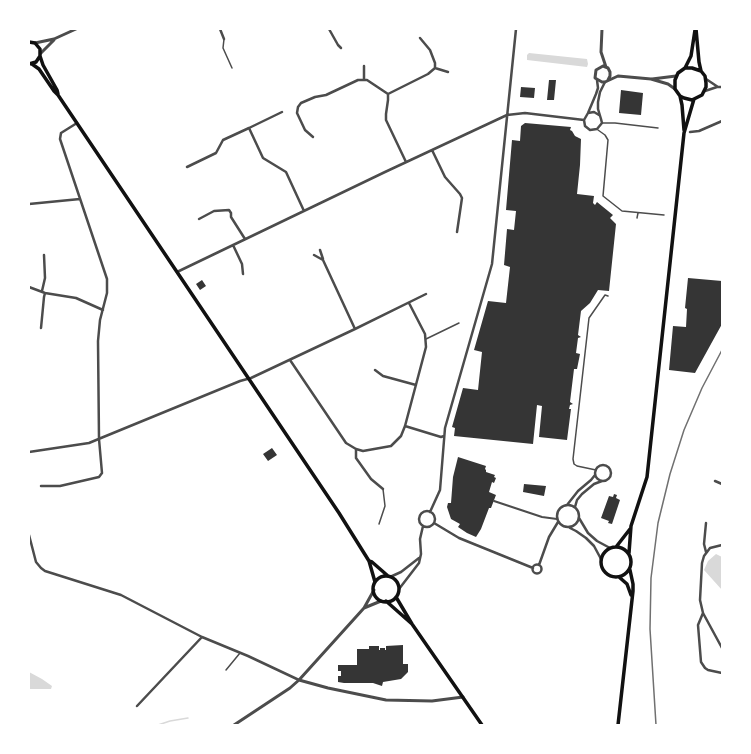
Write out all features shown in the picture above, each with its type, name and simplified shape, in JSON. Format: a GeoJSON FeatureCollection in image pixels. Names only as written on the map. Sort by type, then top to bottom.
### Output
{"type":"FeatureCollection","features":[{"type":"Feature","properties":{"kind":"main road"},"geometry":{"type":"LineString","coordinates":[[618,725],[633,584],[630,570],[632,561],[629,553],[632,526],[647,477],[684,133],[682,104],[680,96],[675,89],[675,80],[678,73],[685,68],[691,56],[696,29]]}},
{"type":"Feature","properties":{"kind":"main road"},"geometry":{"type":"LineString","coordinates":[[680,96],[689,100],[694,99],[704,91],[706,87],[706,79],[701,71],[699,62],[696,29]]}},
{"type":"Feature","properties":{"kind":"main road"},"geometry":{"type":"LineString","coordinates":[[29,42],[35,43],[40,49],[44,67],[57,90],[58,96]]}},
{"type":"Feature","properties":{"kind":"main road"},"geometry":{"type":"LineString","coordinates":[[31,64],[36,62],[40,54]]}},
{"type":"Feature","properties":{"kind":"main road"},"geometry":{"type":"LineString","coordinates":[[31,64],[39,69],[77,123],[339,512],[369,561],[375,582],[374,590],[376,597],[386,601],[396,597]]}},
{"type":"Feature","properties":{"kind":"main road"},"geometry":{"type":"LineString","coordinates":[[685,68],[692,68],[701,71]]}},
{"type":"Feature","properties":{"kind":"main road"},"geometry":{"type":"LineString","coordinates":[[684,133],[694,99]]}},
{"type":"Feature","properties":{"kind":"main road"},"geometry":{"type":"LineString","coordinates":[[616,547],[632,526]]}},
{"type":"Feature","properties":{"kind":"main road"},"geometry":{"type":"LineString","coordinates":[[629,553],[622,548],[610,548],[601,559],[601,564],[606,573],[611,576],[619,577],[630,570]]}},
{"type":"Feature","properties":{"kind":"main road"},"geometry":{"type":"LineString","coordinates":[[369,561],[389,577],[396,580],[398,589],[396,597],[412,624],[482,725]]}},
{"type":"Feature","properties":{"kind":"main road"},"geometry":{"type":"LineString","coordinates":[[375,582],[381,577],[389,577]]}},
{"type":"Feature","properties":{"kind":"main road"},"geometry":{"type":"LineString","coordinates":[[619,577],[627,584],[632,598]]}},
{"type":"Feature","properties":{"kind":"main road"},"geometry":{"type":"LineString","coordinates":[[386,601],[412,624]]}},
{"type":"Feature","properties":{"kind":"street"},"geometry":{"type":"LineString","coordinates":[[35,43],[54,39],[76,29]]}},
{"type":"Feature","properties":{"kind":"street"},"geometry":{"type":"LineString","coordinates":[[220,29],[224,39]]}},
{"type":"Feature","properties":{"kind":"street"},"geometry":{"type":"LineString","coordinates":[[329,29],[341,48]]}},
{"type":"Feature","properties":{"kind":"street"},"geometry":{"type":"LineString","coordinates":[[430,512],[440,490],[444,436],[447,420],[492,264],[516,29]]}},
{"type":"Feature","properties":{"kind":"street"},"geometry":{"type":"LineString","coordinates":[[602,29],[602,58],[610,72],[610,76],[600,92],[598,102],[599,115],[602,124],[597,129],[590,130],[585,126],[584,120],[598,88],[595,72],[599,67],[602,58]]}},
{"type":"Feature","properties":{"kind":"street"},"geometry":{"type":"LineString","coordinates":[[420,38],[430,50],[435,63],[435,68]]}},
{"type":"Feature","properties":{"kind":"street"},"geometry":{"type":"LineString","coordinates":[[40,54],[54,39]]}},
{"type":"Feature","properties":{"kind":"street"},"geometry":{"type":"LineString","coordinates":[[364,66],[364,79]]}},
{"type":"Feature","properties":{"kind":"street"},"geometry":{"type":"LineString","coordinates":[[599,67],[607,68],[616,76]]}},
{"type":"Feature","properties":{"kind":"street"},"geometry":{"type":"LineString","coordinates":[[435,68],[448,72]]}},
{"type":"Feature","properties":{"kind":"street"},"geometry":{"type":"LineString","coordinates":[[388,94],[428,74],[435,68]]}},
{"type":"Feature","properties":{"kind":"street"},"geometry":{"type":"LineString","coordinates":[[597,80],[602,82],[616,76],[650,79],[668,84],[675,89]]}},
{"type":"Feature","properties":{"kind":"street"},"geometry":{"type":"LineString","coordinates":[[650,79],[676,76]]}},
{"type":"Feature","properties":{"kind":"street"},"geometry":{"type":"LineString","coordinates":[[313,137],[305,130],[297,113],[301,103],[315,97],[326,95],[358,80],[364,79],[388,94]]}},
{"type":"Feature","properties":{"kind":"street"},"geometry":{"type":"LineString","coordinates":[[706,79],[718,87]]}},
{"type":"Feature","properties":{"kind":"street"},"geometry":{"type":"LineString","coordinates":[[704,91],[722,87]]}},
{"type":"Feature","properties":{"kind":"street"},"geometry":{"type":"LineString","coordinates":[[388,94],[386,120],[406,162]]}},
{"type":"Feature","properties":{"kind":"street"},"geometry":{"type":"LineString","coordinates":[[187,167],[216,152],[222,140],[282,112]]}},
{"type":"Feature","properties":{"kind":"street"},"geometry":{"type":"LineString","coordinates":[[588,113],[594,112],[599,115]]}},
{"type":"Feature","properties":{"kind":"street"},"geometry":{"type":"LineString","coordinates":[[177,272],[233,244],[507,115],[524,114],[584,120]]}},
{"type":"Feature","properties":{"kind":"street"},"geometry":{"type":"LineString","coordinates":[[690,132],[722,121]]}},
{"type":"Feature","properties":{"kind":"street"},"geometry":{"type":"LineString","coordinates":[[41,486],[60,486],[99,477],[102,473],[99,439],[98,341],[100,320],[107,293],[107,279],[60,139],[61,133],[77,123]]}},
{"type":"Feature","properties":{"kind":"street"},"geometry":{"type":"LineString","coordinates":[[249,128],[263,158],[286,172],[304,211]]}},
{"type":"Feature","properties":{"kind":"street"},"geometry":{"type":"LineString","coordinates":[[432,150],[445,177],[462,198],[457,232]]}},
{"type":"Feature","properties":{"kind":"street"},"geometry":{"type":"LineString","coordinates":[[29,204],[80,199]]}},
{"type":"Feature","properties":{"kind":"street"},"geometry":{"type":"LineString","coordinates":[[199,218],[214,211],[229,210],[231,217],[245,239]]}},
{"type":"Feature","properties":{"kind":"street"},"geometry":{"type":"LineString","coordinates":[[233,244],[242,264],[243,274]]}},
{"type":"Feature","properties":{"kind":"street"},"geometry":{"type":"LineString","coordinates":[[320,250],[323,260],[355,329]]}},
{"type":"Feature","properties":{"kind":"street"},"geometry":{"type":"LineString","coordinates":[[41,328],[46,278],[44,255]]}},
{"type":"Feature","properties":{"kind":"street"},"geometry":{"type":"LineString","coordinates":[[314,256],[323,260]]}},
{"type":"Feature","properties":{"kind":"street"},"geometry":{"type":"LineString","coordinates":[[29,287],[44,292],[76,298],[103,310]]}},
{"type":"Feature","properties":{"kind":"street"},"geometry":{"type":"LineString","coordinates":[[29,452],[89,443],[240,381],[249,379],[426,294]]}},
{"type":"Feature","properties":{"kind":"street"},"geometry":{"type":"LineString","coordinates":[[290,360],[346,443],[363,451],[391,446],[401,436],[405,426],[426,347],[426,339],[409,303]]}},
{"type":"Feature","properties":{"kind":"street"},"geometry":{"type":"LineString","coordinates":[[375,370],[383,376],[416,385]]}},
{"type":"Feature","properties":{"kind":"street"},"geometry":{"type":"LineString","coordinates":[[405,426],[444,436]]}},
{"type":"Feature","properties":{"kind":"street"},"geometry":{"type":"LineString","coordinates":[[356,449],[356,458],[370,479],[383,489]]}},
{"type":"Feature","properties":{"kind":"street"},"geometry":{"type":"LineString","coordinates":[[575,507],[577,500],[582,494],[594,484],[602,481],[608,478],[610,470],[608,467],[603,465],[599,466],[596,470],[598,479],[602,481]]}},
{"type":"Feature","properties":{"kind":"street"},"geometry":{"type":"LineString","coordinates":[[434,523],[459,538],[532,568],[534,573],[538,574],[541,569],[539,565],[549,538],[558,521],[558,510],[567,505],[578,491],[596,475]]}},
{"type":"Feature","properties":{"kind":"street"},"geometry":{"type":"LineString","coordinates":[[715,481],[722,484]]}},
{"type":"Feature","properties":{"kind":"street"},"geometry":{"type":"LineString","coordinates":[[494,501],[558,521],[563,526],[576,530],[594,546],[601,559]]}},
{"type":"Feature","properties":{"kind":"street"},"geometry":{"type":"LineString","coordinates":[[567,505],[575,507],[579,518],[588,533],[597,541],[610,548]]}},
{"type":"Feature","properties":{"kind":"street"},"geometry":{"type":"LineString","coordinates":[[424,512],[430,512],[435,516],[434,523],[430,527],[423,526],[419,521],[420,515],[424,512]]}},
{"type":"Feature","properties":{"kind":"street"},"geometry":{"type":"LineString","coordinates":[[569,528],[577,523],[579,518]]}},
{"type":"Feature","properties":{"kind":"street"},"geometry":{"type":"LineString","coordinates":[[706,523],[704,544],[706,552]]}},
{"type":"Feature","properties":{"kind":"street"},"geometry":{"type":"LineString","coordinates":[[398,589],[417,567],[420,558],[420,539],[423,526]]}},
{"type":"Feature","properties":{"kind":"street"},"geometry":{"type":"LineString","coordinates":[[29,537],[36,562],[45,571],[121,595],[202,637],[298,680],[386,700],[432,701],[463,697]]}},
{"type":"Feature","properties":{"kind":"street"},"geometry":{"type":"LineString","coordinates":[[722,546],[710,548],[706,552],[702,563],[700,590],[700,600],[703,613],[722,648]]}},
{"type":"Feature","properties":{"kind":"street"},"geometry":{"type":"LineString","coordinates":[[389,577],[401,572],[420,558]]}},
{"type":"Feature","properties":{"kind":"street"},"geometry":{"type":"LineString","coordinates":[[532,568],[534,565],[539,565]]}},
{"type":"Feature","properties":{"kind":"street"},"geometry":{"type":"LineString","coordinates":[[234,725],[290,688],[364,608],[374,590]]}},
{"type":"Feature","properties":{"kind":"street"},"geometry":{"type":"LineString","coordinates":[[364,608],[381,600]]}},
{"type":"Feature","properties":{"kind":"street"},"geometry":{"type":"LineString","coordinates":[[703,613],[698,625],[701,662],[708,670],[722,672]]}},
{"type":"Feature","properties":{"kind":"street"},"geometry":{"type":"LineString","coordinates":[[137,706],[202,637]]}},
{"type":"Feature","properties":{"kind":"lane"},"geometry":{"type":"LineString","coordinates":[[224,39],[223,48],[232,68]]}},
{"type":"Feature","properties":{"kind":"lane"},"geometry":{"type":"LineString","coordinates":[[602,124],[615,123],[658,128]]}},
{"type":"Feature","properties":{"kind":"lane"},"geometry":{"type":"LineString","coordinates":[[597,129],[607,137],[608,144],[603,196],[619,210],[664,215]]}},
{"type":"Feature","properties":{"kind":"lane"},"geometry":{"type":"LineString","coordinates":[[637,218],[638,213]]}},
{"type":"Feature","properties":{"kind":"lane"},"geometry":{"type":"LineString","coordinates":[[596,470],[577,466],[574,464],[573,459],[589,318],[605,295],[608,296]]}},
{"type":"Feature","properties":{"kind":"lane"},"geometry":{"type":"LineString","coordinates":[[426,339],[459,323]]}},
{"type":"Feature","properties":{"kind":"lane"},"geometry":{"type":"LineString","coordinates":[[379,524],[385,506],[383,489]]}},
{"type":"Feature","properties":{"kind":"lane"},"geometry":{"type":"LineString","coordinates":[[226,670],[240,653]]}},
{"type":"Feature","properties":{"kind":"shaded area"},"geometry":{"type":"Polygon","coordinates":[[[529,53],[587,59],[588,64],[587,67],[527,60],[527,55],[529,53]]]}},
{"type":"Feature","properties":{"kind":"shaded area"},"geometry":{"type":"Polygon","coordinates":[[[716,554],[722,557],[722,590],[704,570],[708,561],[716,554]]]}},
{"type":"Feature","properties":{"kind":"shaded area"},"geometry":{"type":"Polygon","coordinates":[[[29,672],[52,686],[51,689],[29,689],[29,672]]]}},
{"type":"Feature","properties":{"kind":"building"},"geometry":{"type":"Polygon","coordinates":[[[549,80],[556,80],[554,100],[547,100],[549,80]]]}},
{"type":"Feature","properties":{"kind":"building"},"geometry":{"type":"Polygon","coordinates":[[[521,87],[535,88],[534,98],[520,97],[521,87]]]}},
{"type":"Feature","properties":{"kind":"building"},"geometry":{"type":"Polygon","coordinates":[[[621,90],[643,93],[641,115],[619,113],[621,90]]]}},
{"type":"Feature","properties":{"kind":"building"},"geometry":{"type":"Polygon","coordinates":[[[525,123],[571,127],[570,130],[575,136],[581,139],[577,194],[594,196],[593,203],[595,205],[597,202],[613,215],[610,218],[616,224],[609,291],[598,290],[590,303],[581,311],[578,335],[581,337],[578,338],[576,353],[580,354],[577,369],[574,369],[570,402],[573,404],[570,405],[569,409],[571,409],[567,440],[539,437],[542,406],[537,405],[533,444],[454,436],[455,428],[452,427],[463,388],[478,390],[482,352],[474,350],[488,301],[506,303],[510,267],[504,265],[507,229],[514,230],[516,211],[506,210],[512,140],[520,141],[521,126],[525,123]]]}},
{"type":"Feature","properties":{"kind":"building"},"geometry":{"type":"Polygon","coordinates":[[[688,278],[722,281],[722,324],[695,373],[669,370],[673,326],[686,327],[687,309],[685,308],[688,278]]]}},
{"type":"Feature","properties":{"kind":"building"},"geometry":{"type":"Polygon","coordinates":[[[202,280],[206,286],[200,290],[196,284],[202,280]]]}},
{"type":"Feature","properties":{"kind":"building"},"geometry":{"type":"Polygon","coordinates":[[[272,448],[277,455],[268,461],[263,454],[272,448]]]}},
{"type":"Feature","properties":{"kind":"building"},"geometry":{"type":"Polygon","coordinates":[[[458,457],[486,466],[486,472],[495,475],[494,477],[496,478],[494,483],[492,482],[489,492],[496,495],[476,537],[458,527],[460,524],[451,519],[447,507],[448,503],[451,503],[453,477],[458,457]]]}},
{"type":"Feature","properties":{"kind":"building"},"geometry":{"type":"Polygon","coordinates":[[[524,484],[546,486],[544,496],[523,492],[524,484]]]}},
{"type":"Feature","properties":{"kind":"building"},"geometry":{"type":"Polygon","coordinates":[[[614,494],[617,495],[616,498],[620,500],[612,524],[601,518],[609,496],[613,497],[614,494]]]}},
{"type":"Feature","properties":{"kind":"building"},"geometry":{"type":"Polygon","coordinates":[[[403,645],[403,664],[408,664],[408,672],[401,679],[383,682],[382,686],[373,683],[338,682],[338,676],[341,676],[341,671],[338,671],[338,665],[357,665],[357,649],[369,649],[369,646],[379,646],[379,650],[380,648],[385,648],[386,650],[386,646],[403,645]]]}},
{"type":"Feature","properties":{"kind":"waterway"},"geometry":{"type":"LineString","coordinates":[[158,725],[188,718]]}},
{"type":"Feature","properties":{"kind":"railway"},"geometry":{"type":"LineString","coordinates":[[656,725],[650,629],[651,578],[658,523],[670,474],[684,430],[702,388],[722,350]]}}]}
